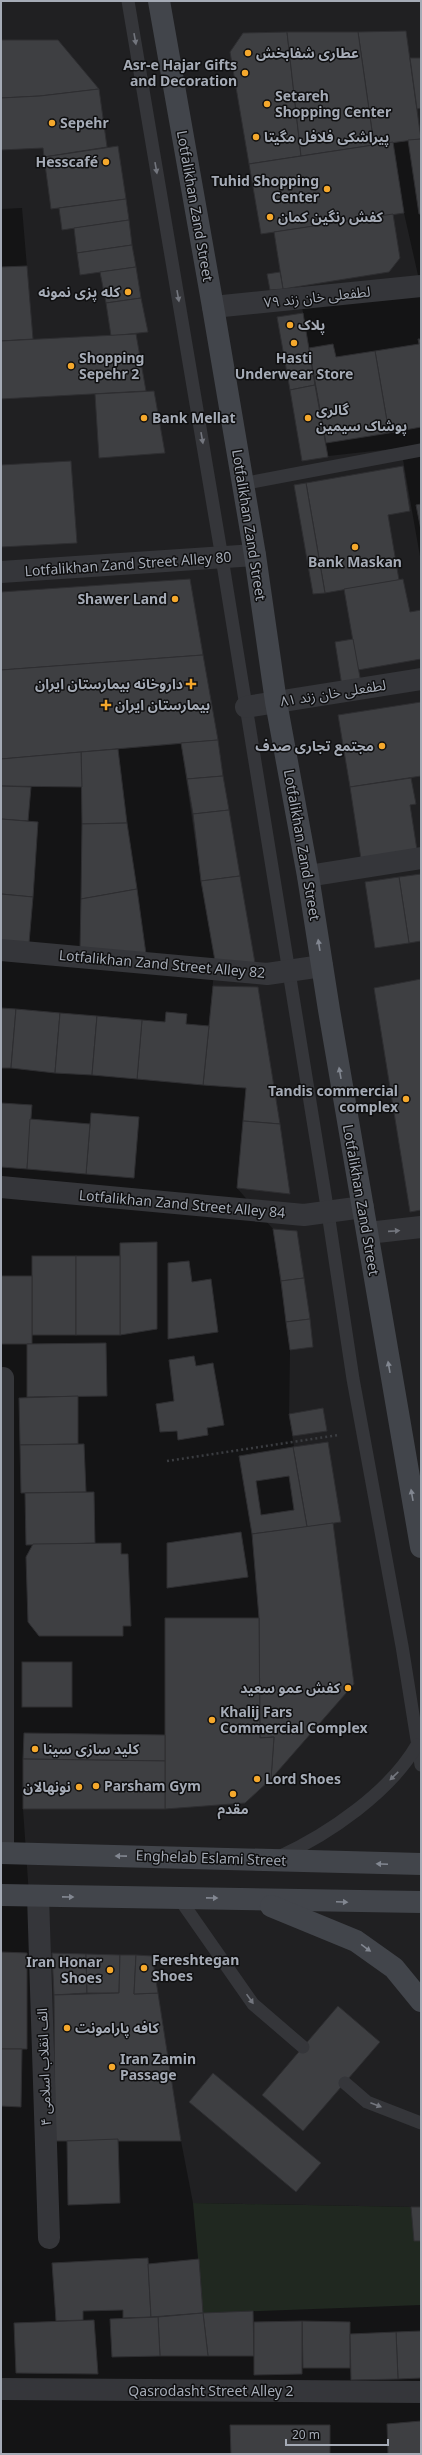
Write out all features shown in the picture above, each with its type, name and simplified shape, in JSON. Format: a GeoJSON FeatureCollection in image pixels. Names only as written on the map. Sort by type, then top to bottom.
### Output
{"type":"FeatureCollection","features":[{"type":"Feature","properties":{"kind":"street","name":"Lotfalikhan Zand Street"},"geometry":{"type":"LineString","coordinates":[[159,1],[213,306],[255,555],[276,702],[308,876],[363,1207],[414,1470],[421,1547]]}},
{"type":"Feature","properties":{"kind":"street","name":"لطفعلی خان زند ۷۹"},"geometry":{"type":"LineString","coordinates":[[213,306],[421,286]]}},
{"type":"Feature","properties":{"kind":"street","name":"Lotfalikhan Zand Street Alley 80"},"geometry":{"type":"LineString","coordinates":[[1,572],[255,555]]}},
{"type":"Feature","properties":{"kind":"street","name":"لطفعلی خان زند ۸۱"},"geometry":{"type":"LineString","coordinates":[[246,708],[421,679]]}},
{"type":"Feature","properties":{"kind":"street"},"geometry":{"type":"LineString","coordinates":[[308,876],[421,858]]}},
{"type":"Feature","properties":{"kind":"street","name":"Lotfalikhan Zand Street Alley 82"},"geometry":{"type":"LineString","coordinates":[[1,950],[267,974],[322,966]]}},
{"type":"Feature","properties":{"kind":"street","name":"Lotfalikhan Zand Street Alley 84"},"geometry":{"type":"LineString","coordinates":[[1,1187],[304,1215],[328,1213],[363,1207]]}},
{"type":"Feature","properties":{"kind":"street"},"geometry":{"type":"LineString","coordinates":[[368,1233],[421,1227]]}},
{"type":"Feature","properties":{"kind":"street"},"geometry":{"type":"LineString","coordinates":[[2,1853],[3,1378]]}},
{"type":"Feature","properties":{"kind":"street","name":"Enghelab Eslami Street"},"geometry":{"type":"LineString","coordinates":[[2,1853],[421,1864]]}},
{"type":"Feature","properties":{"kind":"street"},"geometry":{"type":"LineString","coordinates":[[1,1895],[421,1902]]}},
{"type":"Feature","properties":{"kind":"street","name":"۴ الف انقلاب اسلامی"},"geometry":{"type":"LineString","coordinates":[[38,1896],[48,2238]]}},
{"type":"Feature","properties":{"kind":"street"},"geometry":{"type":"LineString","coordinates":[[254,1899],[314,1922],[356,1941],[394,1968],[421,2001]]}},
{"type":"Feature","properties":{"kind":"street","name":"Qasrodasht Street Alley 2"},"geometry":{"type":"LineString","coordinates":[[1,2389],[421,2392]]}},
{"type":"Feature","properties":{"kind":"lane"},"geometry":{"type":"LineString","coordinates":[[128,1],[222,558],[328,1213],[352,1373],[402,1646],[421,1765]]}},
{"type":"Feature","properties":{"kind":"lane"},"geometry":{"type":"LineString","coordinates":[[242,484],[421,450]]}},
{"type":"Feature","properties":{"kind":"lane"},"geometry":{"type":"LineString","coordinates":[[272,1860],[303,1846],[377,1792],[397,1774],[417,1745]]}},
{"type":"Feature","properties":{"kind":"lane"},"geometry":{"type":"LineString","coordinates":[[179,1898],[253,2004],[303,2047]]}},
{"type":"Feature","properties":{"kind":"lane"},"geometry":{"type":"LineString","coordinates":[[345,2083],[367,2102],[421,2123]]}},
{"type":"Feature","properties":{"kind":"path"},"geometry":{"type":"LineString","coordinates":[[167,1461],[338,1435]]}},
{"type":"Feature","properties":{"kind":"shaded area"},"geometry":{"type":"Polygon","coordinates":[[[1,1],[421,1],[421,139],[393,143],[404,213],[420,284],[301,301],[328,456],[401,448],[421,562],[421,2241],[411,2207],[193,2203],[181,2141],[46,2140],[23,1809],[23,1759],[165,1761],[165,1618],[259,1618],[306,1528],[289,1414],[290,1350],[273,1229],[237,1188],[246,1088],[203,1085],[215,961],[201,881],[181,744],[1,759],[1,341],[33,339],[22,208],[1,209],[1,1]]]}},
{"type":"Feature","properties":{"kind":"shaded area"},"geometry":{"type":"Polygon","coordinates":[[[193,2203],[411,2207],[421,2241],[421,2305],[203,2313],[193,2203]]]}},
{"type":"Feature","properties":{"kind":"building"},"geometry":{"type":"Polygon","coordinates":[[[406,31],[421,139],[374,145],[358,32],[406,31]]]}},
{"type":"Feature","properties":{"kind":"building","name":"Setareh Shopping Center"},"geometry":{"type":"Polygon","coordinates":[[[287,32],[301,156],[249,164],[230,52],[243,33],[287,32]]]}},
{"type":"Feature","properties":{"kind":"building"},"geometry":{"type":"Polygon","coordinates":[[[287,32],[358,32],[374,145],[301,156],[287,32]]]}},
{"type":"Feature","properties":{"kind":"building"},"geometry":{"type":"Polygon","coordinates":[[[1,40],[58,40],[99,89],[40,96],[1,98],[1,40]]]}},
{"type":"Feature","properties":{"kind":"building"},"geometry":{"type":"Polygon","coordinates":[[[410,58],[421,58],[421,108],[417,109],[410,58]]]}},
{"type":"Feature","properties":{"kind":"building","name":"Sepehr"},"geometry":{"type":"Polygon","coordinates":[[[99,89],[107,147],[44,157],[43,148],[1,150],[1,98],[40,96],[99,89]]]}},
{"type":"Feature","properties":{"kind":"building"},"geometry":{"type":"Polygon","coordinates":[[[421,139],[421,214],[419,214],[408,140],[421,139]]]}},
{"type":"Feature","properties":{"kind":"building","name":"Tuhid Shopping Center"},"geometry":{"type":"Polygon","coordinates":[[[393,142],[404,213],[261,234],[249,164],[393,142]]]}},
{"type":"Feature","properties":{"kind":"building"},"geometry":{"type":"Polygon","coordinates":[[[118,146],[126,199],[51,209],[44,157],[118,146]]]}},
{"type":"Feature","properties":{"kind":"building"},"geometry":{"type":"Polygon","coordinates":[[[126,199],[129,220],[62,230],[59,208],[126,199]]]}},
{"type":"Feature","properties":{"kind":"building"},"geometry":{"type":"Polygon","coordinates":[[[393,214],[400,258],[389,272],[283,289],[274,232],[393,214]]]}},
{"type":"Feature","properties":{"kind":"building"},"geometry":{"type":"Polygon","coordinates":[[[129,220],[132,245],[77,253],[74,228],[129,220]]]}},
{"type":"Feature","properties":{"kind":"building"},"geometry":{"type":"Polygon","coordinates":[[[132,245],[136,267],[80,275],[77,253],[132,245]]]}},
{"type":"Feature","properties":{"kind":"building"},"geometry":{"type":"Polygon","coordinates":[[[27,266],[33,339],[1,341],[1,267],[27,266]]]}},
{"type":"Feature","properties":{"kind":"building"},"geometry":{"type":"Polygon","coordinates":[[[136,267],[141,298],[106,303],[100,272],[136,267]]]}},
{"type":"Feature","properties":{"kind":"building"},"geometry":{"type":"Polygon","coordinates":[[[280,272],[283,289],[270,290],[267,274],[280,272]]]}},
{"type":"Feature","properties":{"kind":"building"},"geometry":{"type":"Polygon","coordinates":[[[141,298],[148,332],[111,336],[106,303],[141,298]]]}},
{"type":"Feature","properties":{"kind":"building"},"geometry":{"type":"Polygon","coordinates":[[[303,313],[315,385],[290,390],[277,317],[303,313]]]}},
{"type":"Feature","properties":{"kind":"building","name":"Shopping Sepehr 2"},"geometry":{"type":"Polygon","coordinates":[[[136,334],[146,391],[1,399],[1,341],[136,334]]]}},
{"type":"Feature","properties":{"kind":"building"},"geometry":{"type":"Polygon","coordinates":[[[418,339],[421,339],[421,427],[389,433],[375,351],[419,344],[418,339]]]}},
{"type":"Feature","properties":{"kind":"building"},"geometry":{"type":"Polygon","coordinates":[[[333,344],[336,357],[375,351],[389,433],[326,443],[309,348],[333,344]]]}},
{"type":"Feature","properties":{"kind":"building"},"geometry":{"type":"Polygon","coordinates":[[[315,385],[328,457],[302,461],[290,390],[315,385]]]}},
{"type":"Feature","properties":{"kind":"building"},"geometry":{"type":"Polygon","coordinates":[[[154,391],[165,453],[99,458],[95,394],[154,391]]]}},
{"type":"Feature","properties":{"kind":"building"},"geometry":{"type":"Polygon","coordinates":[[[71,461],[77,543],[1,547],[1,465],[71,461]]]}},
{"type":"Feature","properties":{"kind":"building","name":"Bank Maskan"},"geometry":{"type":"Polygon","coordinates":[[[403,466],[410,511],[388,515],[399,580],[325,593],[306,483],[403,466]]]}},
{"type":"Feature","properties":{"kind":"building"},"geometry":{"type":"Polygon","coordinates":[[[306,483],[325,593],[313,594],[294,485],[306,483]]]}},
{"type":"Feature","properties":{"kind":"building"},"geometry":{"type":"Polygon","coordinates":[[[421,504],[421,530],[416,505],[421,504]]]}},
{"type":"Feature","properties":{"kind":"building"},"geometry":{"type":"Polygon","coordinates":[[[190,579],[203,655],[1,670],[1,592],[190,579]]]}},
{"type":"Feature","properties":{"kind":"building"},"geometry":{"type":"Polygon","coordinates":[[[403,579],[410,612],[421,610],[421,659],[358,670],[344,589],[403,579]]]}},
{"type":"Feature","properties":{"kind":"building"},"geometry":{"type":"Polygon","coordinates":[[[353,639],[361,683],[342,686],[335,642],[353,639]]]}},
{"type":"Feature","properties":{"kind":"building","name":"بیمارستان ایران"},"geometry":{"type":"Polygon","coordinates":[[[203,655],[218,740],[1,759],[1,670],[203,655]]]}},
{"type":"Feature","properties":{"kind":"building","name":"مجتمع تجاری صدف"},"geometry":{"type":"Polygon","coordinates":[[[421,702],[421,776],[350,787],[338,715],[421,702]]]}},
{"type":"Feature","properties":{"kind":"building"},"geometry":{"type":"Polygon","coordinates":[[[218,740],[223,776],[187,779],[181,743],[218,740]]]}},
{"type":"Feature","properties":{"kind":"building"},"geometry":{"type":"Polygon","coordinates":[[[118,749],[127,823],[82,824],[81,752],[118,749]]]}},
{"type":"Feature","properties":{"kind":"building"},"geometry":{"type":"Polygon","coordinates":[[[81,752],[82,787],[1,786],[1,759],[81,752]]]}},
{"type":"Feature","properties":{"kind":"building"},"geometry":{"type":"Polygon","coordinates":[[[223,776],[229,810],[193,814],[187,779],[223,776]]]}},
{"type":"Feature","properties":{"kind":"building"},"geometry":{"type":"Polygon","coordinates":[[[411,778],[416,804],[410,805],[417,850],[361,859],[350,787],[411,778]]]}},
{"type":"Feature","properties":{"kind":"building"},"geometry":{"type":"Polygon","coordinates":[[[1,786],[31,787],[28,821],[1,819],[1,786]]]}},
{"type":"Feature","properties":{"kind":"building"},"geometry":{"type":"Polygon","coordinates":[[[229,810],[240,876],[201,881],[193,814],[229,810]]]}},
{"type":"Feature","properties":{"kind":"building"},"geometry":{"type":"Polygon","coordinates":[[[1,819],[38,822],[33,897],[1,894],[1,819]]]}},
{"type":"Feature","properties":{"kind":"building"},"geometry":{"type":"Polygon","coordinates":[[[127,823],[137,889],[81,899],[82,824],[127,823]]]}},
{"type":"Feature","properties":{"kind":"building"},"geometry":{"type":"Polygon","coordinates":[[[421,874],[421,941],[409,943],[399,877],[421,874]]]}},
{"type":"Feature","properties":{"kind":"building"},"geometry":{"type":"Polygon","coordinates":[[[240,876],[255,963],[215,961],[201,881],[240,876]]]}},
{"type":"Feature","properties":{"kind":"building"},"geometry":{"type":"Polygon","coordinates":[[[399,877],[409,943],[375,948],[365,882],[399,877]]]}},
{"type":"Feature","properties":{"kind":"building"},"geometry":{"type":"Polygon","coordinates":[[[137,889],[146,954],[80,948],[81,899],[137,889]]]}},
{"type":"Feature","properties":{"kind":"building"},"geometry":{"type":"Polygon","coordinates":[[[1,894],[33,897],[29,943],[1,941],[1,894]]]}},
{"type":"Feature","properties":{"kind":"building","name":"Tandis commercial complex"},"geometry":{"type":"Polygon","coordinates":[[[421,979],[421,1210],[410,1212],[374,988],[421,979]]]}},
{"type":"Feature","properties":{"kind":"building"},"geometry":{"type":"Polygon","coordinates":[[[213,986],[258,987],[280,1124],[243,1121],[246,1088],[203,1085],[213,986]]]}},
{"type":"Feature","properties":{"kind":"building"},"geometry":{"type":"Polygon","coordinates":[[[1,1008],[16,1009],[11,1068],[1,1068],[1,1008]]]}},
{"type":"Feature","properties":{"kind":"building"},"geometry":{"type":"Polygon","coordinates":[[[16,1009],[60,1013],[55,1073],[11,1068],[16,1009]]]}},
{"type":"Feature","properties":{"kind":"building"},"geometry":{"type":"Polygon","coordinates":[[[166,1012],[187,1014],[186,1024],[209,1026],[203,1085],[137,1079],[142,1020],[165,1022],[166,1012]]]}},
{"type":"Feature","properties":{"kind":"building"},"geometry":{"type":"Polygon","coordinates":[[[60,1013],[97,1016],[92,1075],[55,1073],[60,1013]]]}},
{"type":"Feature","properties":{"kind":"building"},"geometry":{"type":"Polygon","coordinates":[[[97,1016],[142,1020],[137,1079],[92,1075],[97,1016]]]}},
{"type":"Feature","properties":{"kind":"building"},"geometry":{"type":"Polygon","coordinates":[[[1,1103],[32,1105],[27,1169],[1,1167],[1,1103]]]}},
{"type":"Feature","properties":{"kind":"building"},"geometry":{"type":"Polygon","coordinates":[[[91,1113],[139,1117],[134,1178],[86,1174],[91,1113]]]}},
{"type":"Feature","properties":{"kind":"building"},"geometry":{"type":"Polygon","coordinates":[[[30,1119],[90,1124],[86,1174],[27,1169],[30,1119]]]}},
{"type":"Feature","properties":{"kind":"building"},"geometry":{"type":"Polygon","coordinates":[[[243,1121],[280,1124],[290,1194],[237,1188],[243,1121]]]}},
{"type":"Feature","properties":{"kind":"building"},"geometry":{"type":"Polygon","coordinates":[[[273,1229],[297,1231],[304,1278],[281,1281],[273,1229]]]}},
{"type":"Feature","properties":{"kind":"building"},"geometry":{"type":"Polygon","coordinates":[[[157,1242],[157,1329],[120,1335],[120,1243],[157,1242]]]}},
{"type":"Feature","properties":{"kind":"building"},"geometry":{"type":"Polygon","coordinates":[[[32,1256],[76,1256],[76,1335],[32,1335],[32,1256]]]}},
{"type":"Feature","properties":{"kind":"building"},"geometry":{"type":"Polygon","coordinates":[[[76,1256],[120,1256],[120,1335],[76,1335],[76,1256]]]}},
{"type":"Feature","properties":{"kind":"building"},"geometry":{"type":"Polygon","coordinates":[[[189,1261],[192,1282],[211,1279],[218,1332],[168,1339],[168,1263],[189,1261]]]}},
{"type":"Feature","properties":{"kind":"building"},"geometry":{"type":"Polygon","coordinates":[[[1,1276],[32,1276],[32,1344],[1,1344],[1,1276]]]}},
{"type":"Feature","properties":{"kind":"building"},"geometry":{"type":"Polygon","coordinates":[[[304,1278],[310,1319],[286,1322],[281,1281],[304,1278]]]}},
{"type":"Feature","properties":{"kind":"building"},"geometry":{"type":"Polygon","coordinates":[[[310,1319],[313,1347],[290,1350],[286,1322],[310,1319]]]}},
{"type":"Feature","properties":{"kind":"building"},"geometry":{"type":"Polygon","coordinates":[[[106,1343],[107,1396],[27,1397],[27,1344],[106,1343]]]}},
{"type":"Feature","properties":{"kind":"building"},"geometry":{"type":"Polygon","coordinates":[[[194,1356],[196,1366],[213,1363],[224,1425],[207,1428],[208,1435],[178,1440],[177,1431],[160,1432],[156,1404],[174,1401],[169,1360],[194,1356]]]}},
{"type":"Feature","properties":{"kind":"building"},"geometry":{"type":"Polygon","coordinates":[[[78,1396],[78,1444],[20,1445],[19,1398],[78,1396]]]}},
{"type":"Feature","properties":{"kind":"building"},"geometry":{"type":"Polygon","coordinates":[[[323,1408],[327,1431],[293,1436],[289,1414],[323,1408]]]}},
{"type":"Feature","properties":{"kind":"building"},"geometry":{"type":"Polygon","coordinates":[[[328,1442],[341,1522],[307,1527],[293,1447],[328,1442]]]}},
{"type":"Feature","properties":{"kind":"building"},"geometry":{"type":"Polygon","coordinates":[[[84,1444],[86,1492],[21,1493],[20,1445],[84,1444]]]}},
{"type":"Feature","properties":{"kind":"building"},"geometry":{"type":"Polygon","coordinates":[[[293,1447],[307,1527],[252,1534],[239,1456],[293,1447]],[[289,1476],[256,1481],[261,1515],[294,1510],[289,1476]]]}},
{"type":"Feature","properties":{"kind":"building"},"geometry":{"type":"Polygon","coordinates":[[[94,1492],[95,1543],[26,1545],[25,1493],[94,1492]]]}},
{"type":"Feature","properties":{"kind":"building"},"geometry":{"type":"Polygon","coordinates":[[[333,1523],[354,1684],[271,1779],[274,1737],[260,1738],[259,1618],[252,1534],[333,1523]]]}},
{"type":"Feature","properties":{"kind":"building"},"geometry":{"type":"Polygon","coordinates":[[[241,1532],[248,1577],[167,1588],[167,1543],[241,1532]]]}},
{"type":"Feature","properties":{"kind":"building"},"geometry":{"type":"Polygon","coordinates":[[[121,1543],[121,1554],[128,1554],[131,1626],[123,1626],[123,1636],[39,1636],[28,1622],[26,1557],[33,1544],[121,1543]]]}},
{"type":"Feature","properties":{"kind":"building","name":"Khalij Fars Commercial Complex"},"geometry":{"type":"Polygon","coordinates":[[[165,1618],[259,1618],[260,1738],[274,1737],[271,1779],[245,1803],[165,1809],[165,1618]]]}},
{"type":"Feature","properties":{"kind":"building"},"geometry":{"type":"Polygon","coordinates":[[[22,1662],[72,1662],[72,1707],[22,1707],[22,1662]]]}},
{"type":"Feature","properties":{"kind":"building"},"geometry":{"type":"Polygon","coordinates":[[[24,1733],[165,1735],[165,1761],[23,1759],[24,1733]]]}},
{"type":"Feature","properties":{"kind":"building"},"geometry":{"type":"Polygon","coordinates":[[[23,1759],[165,1761],[165,1809],[23,1809],[23,1759]]]}},
{"type":"Feature","properties":{"kind":"building"},"geometry":{"type":"Polygon","coordinates":[[[1,1952],[27,1953],[27,2049],[1,2049],[1,1952]]]}},
{"type":"Feature","properties":{"kind":"building"},"geometry":{"type":"Polygon","coordinates":[[[52,1953],[86,1954],[87,1993],[54,1995],[52,1953]]]}},
{"type":"Feature","properties":{"kind":"building"},"geometry":{"type":"Polygon","coordinates":[[[86,1954],[120,1955],[119,1993],[87,1993],[86,1954]]]}},
{"type":"Feature","properties":{"kind":"building","name":"Iran Zamin Passage"},"geometry":{"type":"Polygon","coordinates":[[[120,1955],[136,1955],[134,1994],[158,1993],[181,2141],[55,2141],[54,1995],[119,1993],[120,1955]]]}},
{"type":"Feature","properties":{"kind":"building"},"geometry":{"type":"Polygon","coordinates":[[[136,1955],[152,1956],[158,1993],[134,1994],[136,1955]]]}},
{"type":"Feature","properties":{"kind":"building"},"geometry":{"type":"Polygon","coordinates":[[[338,2006],[380,2042],[303,2131],[262,2095],[338,2006]]]}},
{"type":"Feature","properties":{"kind":"building"},"geometry":{"type":"Polygon","coordinates":[[[1,2049],[22,2049],[21,2107],[1,2106],[1,2049]]]}},
{"type":"Feature","properties":{"kind":"building"},"geometry":{"type":"Polygon","coordinates":[[[213,2073],[321,2163],[296,2192],[189,2102],[213,2073]]]}},
{"type":"Feature","properties":{"kind":"building"},"geometry":{"type":"Polygon","coordinates":[[[118,2139],[120,2203],[68,2205],[67,2141],[118,2139]]]}},
{"type":"Feature","properties":{"kind":"building"},"geometry":{"type":"Polygon","coordinates":[[[411,2207],[421,2207],[421,2241],[414,2241],[411,2207]]]}},
{"type":"Feature","properties":{"kind":"building"},"geometry":{"type":"Polygon","coordinates":[[[148,2258],[151,2317],[123,2318],[123,2310],[83,2311],[83,2320],[56,2321],[52,2263],[148,2258]]]}},
{"type":"Feature","properties":{"kind":"building"},"geometry":{"type":"Polygon","coordinates":[[[199,2259],[203,2313],[151,2317],[148,2264],[199,2259]]]}},
{"type":"Feature","properties":{"kind":"building"},"geometry":{"type":"Polygon","coordinates":[[[253,2311],[254,2356],[208,2356],[203,2313],[253,2311]]]}},
{"type":"Feature","properties":{"kind":"building"},"geometry":{"type":"Polygon","coordinates":[[[203,2313],[208,2356],[160,2356],[158,2317],[203,2313]]]}},
{"type":"Feature","properties":{"kind":"building"},"geometry":{"type":"Polygon","coordinates":[[[158,2317],[160,2356],[112,2357],[110,2319],[158,2317]]]}},
{"type":"Feature","properties":{"kind":"building"},"geometry":{"type":"Polygon","coordinates":[[[94,2320],[98,2374],[16,2373],[14,2323],[94,2320]]]}},
{"type":"Feature","properties":{"kind":"building"},"geometry":{"type":"Polygon","coordinates":[[[302,2321],[350,2322],[350,2368],[303,2368],[302,2321]]]}},
{"type":"Feature","properties":{"kind":"building"},"geometry":{"type":"Polygon","coordinates":[[[302,2321],[302,2374],[254,2375],[254,2322],[302,2321]]]}},
{"type":"Feature","properties":{"kind":"building"},"geometry":{"type":"Polygon","coordinates":[[[421,2331],[421,2378],[398,2379],[396,2332],[421,2331]]]}},
{"type":"Feature","properties":{"kind":"building"},"geometry":{"type":"Polygon","coordinates":[[[396,2332],[398,2379],[351,2380],[350,2334],[396,2332]]]}},
{"type":"Feature","properties":{"kind":"building"},"geometry":{"type":"Polygon","coordinates":[[[421,2421],[421,2454],[388,2454],[387,2424],[421,2421]]]}},
{"type":"Feature","properties":{"kind":"building"},"geometry":{"type":"Polygon","coordinates":[[[230,2425],[330,2425],[330,2454],[231,2454],[230,2425]]]}},
{"type":"Feature","properties":{"kind":"place","name":"عطاری شفابخش"},"geometry":{"type":"Point","coordinates":[248,53]}},
{"type":"Feature","properties":{"kind":"place","name":"Asr-e Hajar Gifts and Decoration"},"geometry":{"type":"Point","coordinates":[245,73]}},
{"type":"Feature","properties":{"kind":"place","name":"Setareh Shopping Center"},"geometry":{"type":"Point","coordinates":[267,104]}},
{"type":"Feature","properties":{"kind":"place","name":"Sepehr"},"geometry":{"type":"Point","coordinates":[52,123]}},
{"type":"Feature","properties":{"kind":"place","name":"پیراشکی فلافل مگیتا"},"geometry":{"type":"Point","coordinates":[256,137]}},
{"type":"Feature","properties":{"kind":"place","name":"Hesscafé"},"geometry":{"type":"Point","coordinates":[106,162]}},
{"type":"Feature","properties":{"kind":"place","name":"Tuhid Shopping Center"},"geometry":{"type":"Point","coordinates":[327,189]}},
{"type":"Feature","properties":{"kind":"place","name":"کفش رنگین کمان"},"geometry":{"type":"Point","coordinates":[270,217]}},
{"type":"Feature","properties":{"kind":"place","name":"کله پزی نمونه"},"geometry":{"type":"Point","coordinates":[128,292]}},
{"type":"Feature","properties":{"kind":"place","name":"پلاک"},"geometry":{"type":"Point","coordinates":[290,325]}},
{"type":"Feature","properties":{"kind":"place","name":"Hasti Underwear Store"},"geometry":{"type":"Point","coordinates":[294,343]}},
{"type":"Feature","properties":{"kind":"place","name":"Shopping Sepehr 2"},"geometry":{"type":"Point","coordinates":[71,366]}},
{"type":"Feature","properties":{"kind":"place","name":"Bank Mellat"},"geometry":{"type":"Point","coordinates":[144,418]}},
{"type":"Feature","properties":{"kind":"place","name":"گالری پوشاک سیمین"},"geometry":{"type":"Point","coordinates":[308,418]}},
{"type":"Feature","properties":{"kind":"place","name":"Bank Maskan"},"geometry":{"type":"Point","coordinates":[355,547]}},
{"type":"Feature","properties":{"kind":"place","name":"Shawer Land"},"geometry":{"type":"Point","coordinates":[175,599]}},
{"type":"Feature","properties":{"kind":"place","name":"داروخانه بیمارستان ایران"},"geometry":{"type":"Point","coordinates":[191,684]}},
{"type":"Feature","properties":{"kind":"place","name":"بیمارستان ایران"},"geometry":{"type":"Point","coordinates":[106,705]}},
{"type":"Feature","properties":{"kind":"place","name":"مجتمع تجاری صدف"},"geometry":{"type":"Point","coordinates":[382,746]}},
{"type":"Feature","properties":{"kind":"place","name":"Tandis commercial complex"},"geometry":{"type":"Point","coordinates":[406,1099]}},
{"type":"Feature","properties":{"kind":"place","name":"کفش عمو سعید"},"geometry":{"type":"Point","coordinates":[348,1688]}},
{"type":"Feature","properties":{"kind":"place","name":"Khalij Fars Commercial Complex"},"geometry":{"type":"Point","coordinates":[212,1720]}},
{"type":"Feature","properties":{"kind":"place","name":"کلید سازی سینا"},"geometry":{"type":"Point","coordinates":[35,1749]}},
{"type":"Feature","properties":{"kind":"place","name":"Lord Shoes"},"geometry":{"type":"Point","coordinates":[257,1779]}},
{"type":"Feature","properties":{"kind":"place","name":"Parsham Gym"},"geometry":{"type":"Point","coordinates":[96,1786]}},
{"type":"Feature","properties":{"kind":"place","name":"نونهالان"},"geometry":{"type":"Point","coordinates":[79,1787]}},
{"type":"Feature","properties":{"kind":"place","name":"مقدم"},"geometry":{"type":"Point","coordinates":[233,1794]}},
{"type":"Feature","properties":{"kind":"place","name":"Fereshtegan Shoes"},"geometry":{"type":"Point","coordinates":[144,1968]}},
{"type":"Feature","properties":{"kind":"place","name":"Iran Honar Shoes"},"geometry":{"type":"Point","coordinates":[110,1970]}},
{"type":"Feature","properties":{"kind":"place","name":"کافه پارامونت"},"geometry":{"type":"Point","coordinates":[67,2028]}},
{"type":"Feature","properties":{"kind":"place","name":"Iran Zamin Passage"},"geometry":{"type":"Point","coordinates":[112,2067]}}]}
